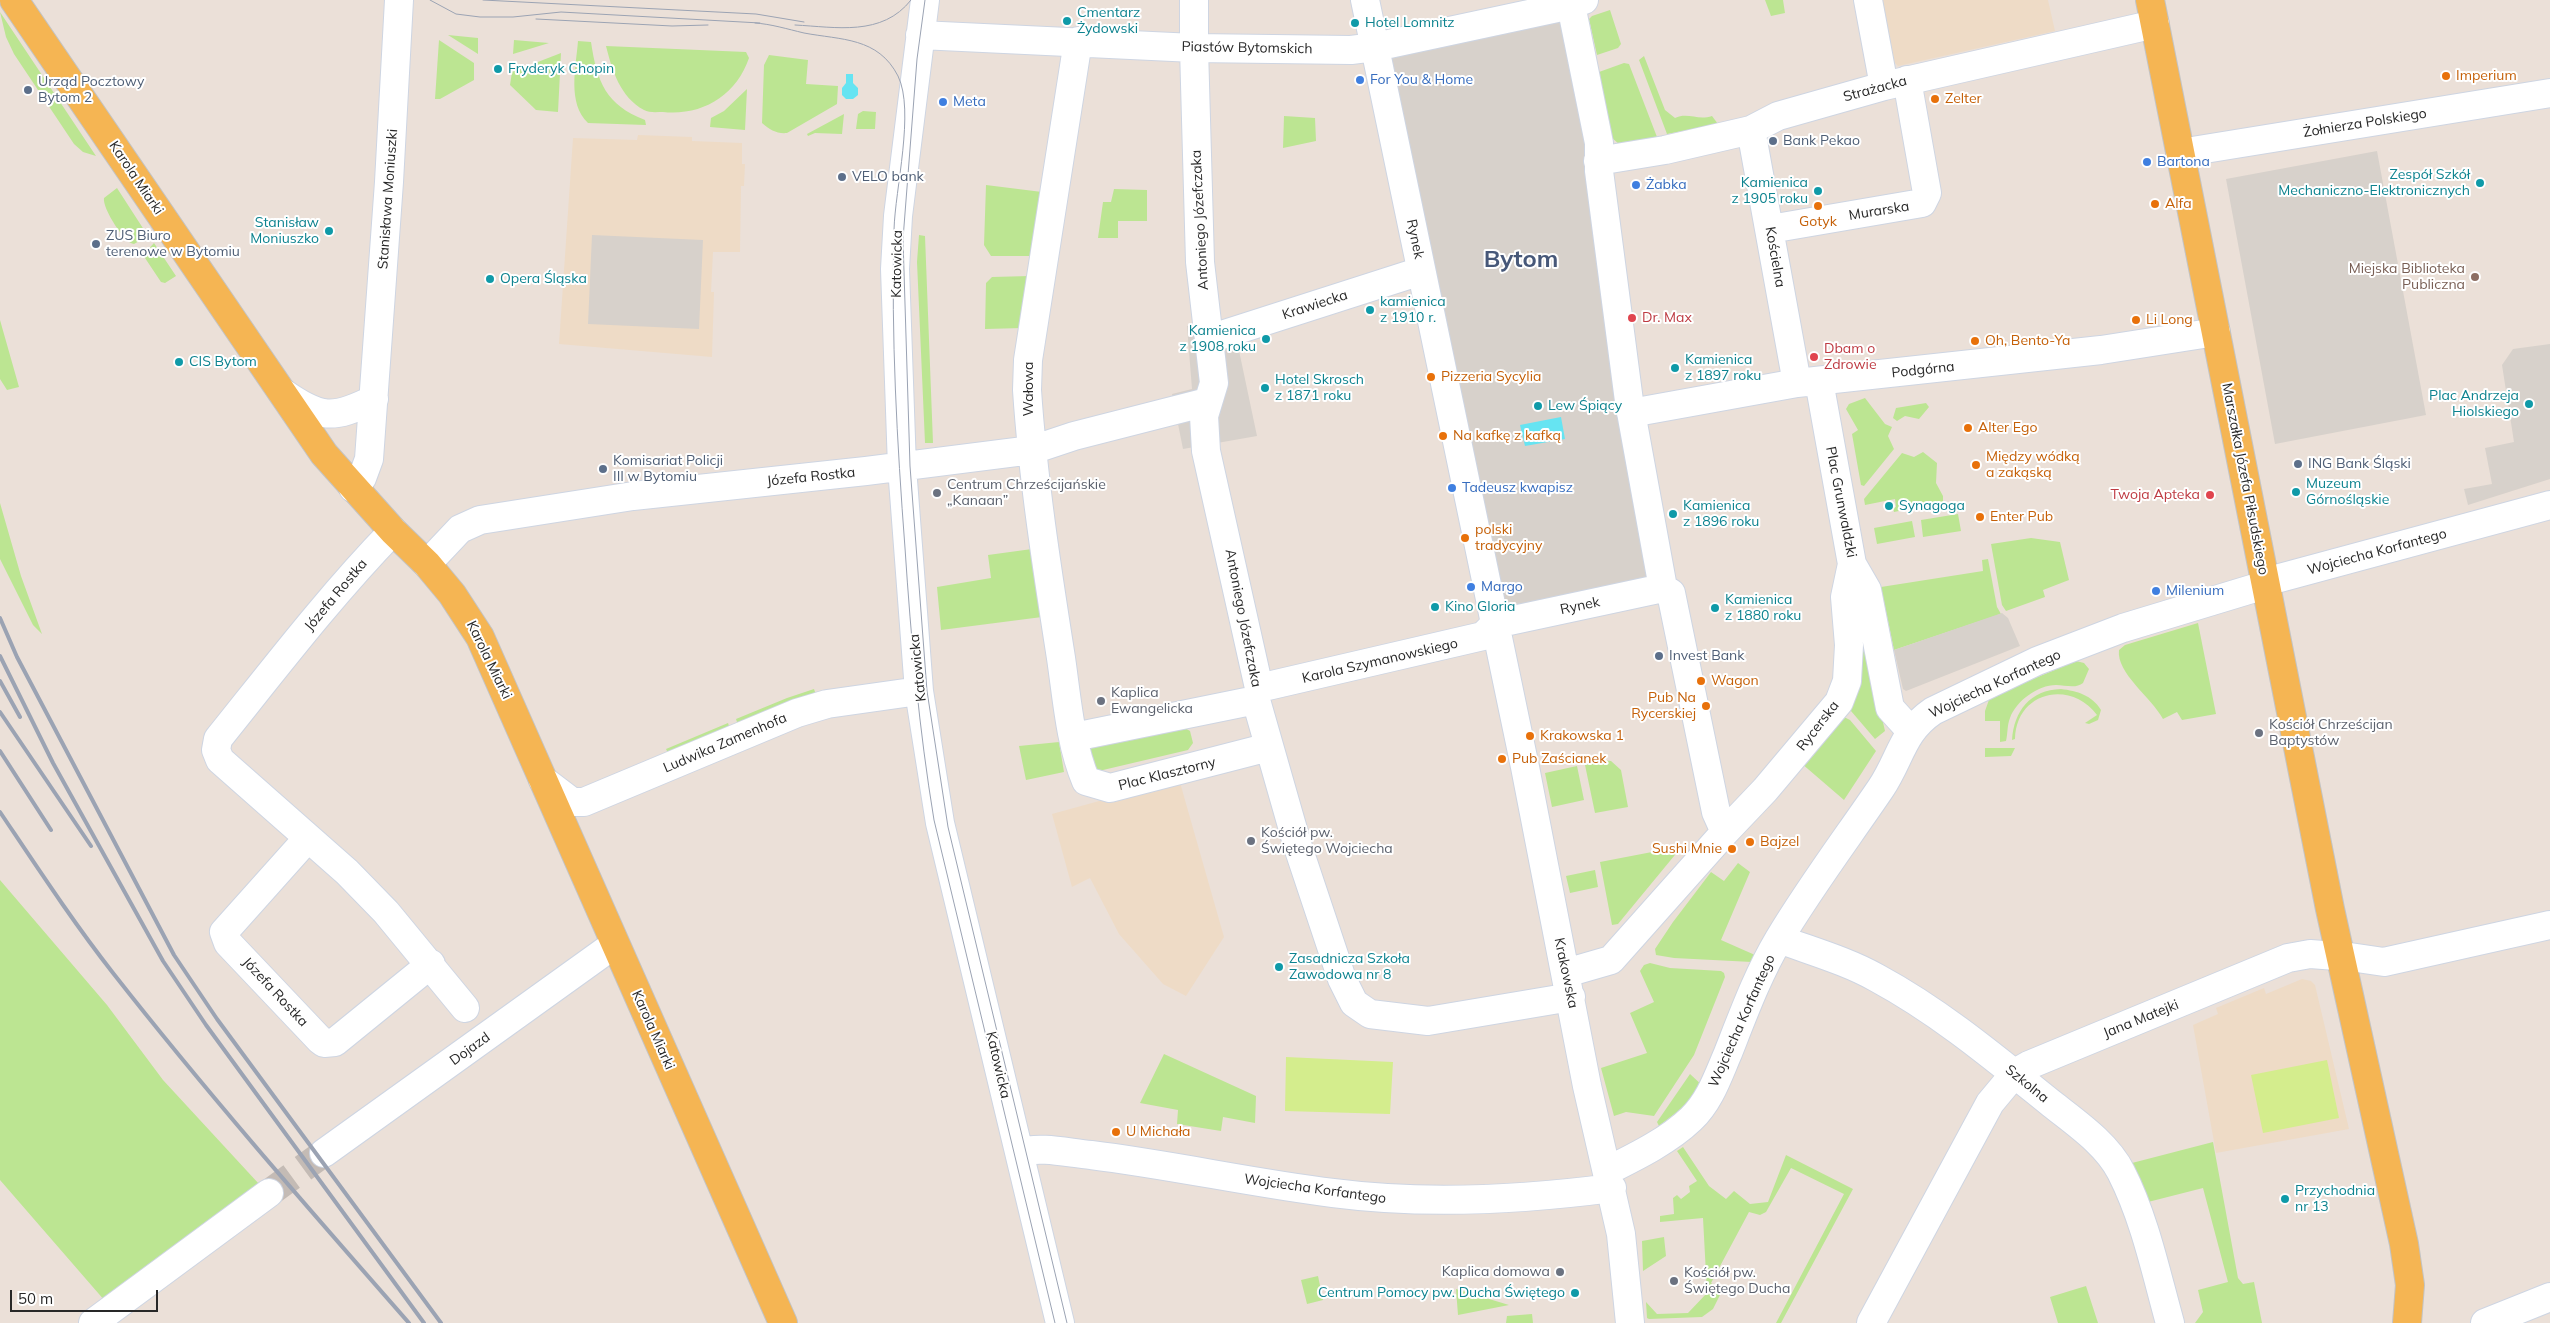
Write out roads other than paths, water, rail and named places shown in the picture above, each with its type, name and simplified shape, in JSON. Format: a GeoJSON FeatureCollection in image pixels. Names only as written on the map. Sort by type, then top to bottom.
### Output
{"type":"FeatureCollection","features":[{"type":"Feature","properties":{"kind":"main road","name":"Karola Miarki"},"geometry":{"type":"LineString","coordinates":[[14,0],[324,454],[393,531],[427,564],[457,601],[480,637],[783,1323]]}},
{"type":"Feature","properties":{"kind":"main road","name":"Marszałka Józefa Piłsudskiego"},"geometry":{"type":"LineString","coordinates":[[2152,12],[2340,958],[2405,1252],[2411,1299],[2407,1323]]}},
{"type":"Feature","properties":{"kind":"street","name":"Stanisława Moniuszki"},"geometry":{"type":"LineString","coordinates":[[354,488],[362,478],[367,467],[374,399],[399,0]]}},
{"type":"Feature","properties":{"kind":"street","name":"Katowicka"},"geometry":{"type":"LineString","coordinates":[[925,0],[898,216],[895,269],[902,467],[919,692],[940,823],[1060,1323]]}},
{"type":"Feature","properties":{"kind":"street","name":"Antoniego Józefczaka"},"geometry":{"type":"LineString","coordinates":[[1194,0],[1200,262],[1214,383],[1204,416],[1206,451],[1269,747],[1298,847],[1339,971],[1354,1003],[1370,1014],[1428,1021],[1568,985]]}},
{"type":"Feature","properties":{"kind":"street","name":"Rynek"},"geometry":{"type":"LineString","coordinates":[[1365,0],[1495,624],[1663,588]]}},
{"type":"Feature","properties":{"kind":"street","name":"Murarska"},"geometry":{"type":"LineString","coordinates":[[1770,229],[1922,204],[1926,200],[1927,193],[1896,83],[1868,0]]}},
{"type":"Feature","properties":{"kind":"street"},"geometry":{"type":"LineString","coordinates":[[1575,2],[1598,134],[1598,161],[1631,413],[1663,588],[1671,593],[1716,812],[1725,832]]}},
{"type":"Feature","properties":{"kind":"street","name":"Piastów Bytomskich"},"geometry":{"type":"LineString","coordinates":[[920,35],[1194,48],[1351,50],[1375,47],[1575,2]]}},
{"type":"Feature","properties":{"kind":"street","name":"Strażacka"},"geometry":{"type":"LineString","coordinates":[[1598,161],[1665,150],[1751,130],[1778,116],[2152,12]]}},
{"type":"Feature","properties":{"kind":"street","name":"Wałowa"},"geometry":{"type":"LineString","coordinates":[[1074,737],[1052,601],[1032,450],[1027,390],[1028,360],[1078,41]]}},
{"type":"Feature","properties":{"kind":"street","name":"Żołnierza Polskiego"},"geometry":{"type":"LineString","coordinates":[[2180,154],[2550,93]]}},
{"type":"Feature","properties":{"kind":"street","name":"Kościelna"},"geometry":{"type":"LineString","coordinates":[[1751,130],[1770,229],[1808,382]]}},
{"type":"Feature","properties":{"kind":"street","name":"Krawiecka"},"geometry":{"type":"LineString","coordinates":[[1210,340],[1421,271]]}},
{"type":"Feature","properties":{"kind":"street","name":"Podgórna"},"geometry":{"type":"LineString","coordinates":[[1631,413],[1808,382],[2101,350],[2216,332]]}},
{"type":"Feature","properties":{"kind":"street","name":"Plac Grunwaldzki"},"geometry":{"type":"LineString","coordinates":[[1808,382],[1852,564],[1867,590],[1890,708],[1910,730]]}},
{"type":"Feature","properties":{"kind":"street"},"geometry":{"type":"LineString","coordinates":[[282,392],[300,404],[321,412],[339,414],[374,399]]}},
{"type":"Feature","properties":{"kind":"street","name":"Józefa Rostka"},"geometry":{"type":"LineString","coordinates":[[427,564],[460,529],[480,520],[633,496],[902,467],[1032,450],[1083,434],[1207,402]]}},
{"type":"Feature","properties":{"kind":"street","name":"Wojciecha Korfantego"},"geometry":{"type":"LineString","coordinates":[[1020,1152],[1037,1149],[1136,1161],[1266,1183],[1394,1200],[1426,1201],[1551,1195],[1610,1180],[1632,1159],[1666,1137],[1700,1109],[1717,1081],[1762,971],[1779,939],[1891,773],[1910,730],[1933,710],[2038,661],[2123,628],[2265,584],[2550,504]]}},
{"type":"Feature","properties":{"kind":"street","name":"Józefa Rostka"},"geometry":{"type":"LineString","coordinates":[[393,531],[356,568],[218,739],[216,750],[220,760],[347,872],[386,912],[431,964],[465,1008]]}},
{"type":"Feature","properties":{"kind":"street","name":"Rycerska"},"geometry":{"type":"LineString","coordinates":[[1568,985],[1612,960],[1725,832],[1765,790],[1839,702],[1847,682],[1849,644],[1845,597],[1852,564]]}},
{"type":"Feature","properties":{"kind":"street","name":"Karola Szymanowskiego"},"geometry":{"type":"LineString","coordinates":[[1258,694],[1483,636],[1495,624]]}},
{"type":"Feature","properties":{"kind":"street","name":"Krakowska"},"geometry":{"type":"LineString","coordinates":[[1495,624],[1587,1086],[1621,1234],[1630,1323]]}},
{"type":"Feature","properties":{"kind":"street","name":"Ludwika Zamenhofa"},"geometry":{"type":"LineString","coordinates":[[542,780],[572,802],[584,802],[797,713],[827,704],[919,692]]}},
{"type":"Feature","properties":{"kind":"street"},"geometry":{"type":"LineString","coordinates":[[1074,737],[1258,694]]}},
{"type":"Feature","properties":{"kind":"street","name":"Plac Klasztorny"},"geometry":{"type":"LineString","coordinates":[[1074,737],[1086,781],[1110,788],[1269,747]]}},
{"type":"Feature","properties":{"kind":"street","name":"Józefa Rostka"},"geometry":{"type":"LineString","coordinates":[[308,838],[224,932],[228,943],[320,1040],[324,1043],[335,1042],[431,964]]}},
{"type":"Feature","properties":{"kind":"street","name":"Jana Matejki"},"geometry":{"type":"LineString","coordinates":[[1871,1323],[1990,1103],[2015,1074],[2029,1065],[2288,958],[2310,954],[2384,962],[2550,925]]}},
{"type":"Feature","properties":{"kind":"street","name":"Szkolna"},"geometry":{"type":"LineString","coordinates":[[1779,939],[1876,977],[1930,1011],[2015,1074],[2080,1126],[2103,1148],[2121,1171],[2144,1228],[2170,1323]]}},
{"type":"Feature","properties":{"kind":"street","name":"Dojazd"},"geometry":{"type":"LineString","coordinates":[[324,1153],[615,944]]}},
{"type":"Feature","properties":{"kind":"street"},"geometry":{"type":"LineString","coordinates":[[93,1323],[268,1193]]}},
{"type":"Feature","properties":{"kind":"street"},"geometry":{"type":"LineString","coordinates":[[2486,1323],[2550,1296]]}},
{"type":"Feature","properties":{"kind":"water"},"geometry":{"type":"Polygon","coordinates":[[[846,74],[853,74],[853,83],[858,88],[858,95],[853,99],[846,99],[842,95],[842,88],[846,83],[846,74]]]}},
{"type":"Feature","properties":{"kind":"water"},"geometry":{"type":"Polygon","coordinates":[[[1561,417],[1565,439],[1525,446],[1520,425],[1561,417]]]}},
{"type":"Feature","properties":{"kind":"tunnel"},"geometry":{"type":"LineString","coordinates":[[269,1193],[324,1153]]}},
{"type":"Feature","properties":{"kind":"tram line"},"geometry":{"type":"LineString","coordinates":[[430,0],[456,14],[480,17],[513,17],[561,12],[760,23]]}},
{"type":"Feature","properties":{"kind":"tram line"},"geometry":{"type":"LineString","coordinates":[[483,0],[756,14],[804,22]]}},
{"type":"Feature","properties":{"kind":"tram line"},"geometry":{"type":"LineString","coordinates":[[795,25],[842,28],[872,25],[886,20],[899,12],[911,0]]}},
{"type":"Feature","properties":{"kind":"tram line"},"geometry":{"type":"LineString","coordinates":[[925,0],[917,59],[903,239],[910,466],[927,691],[948,827],[1067,1323]]}},
{"type":"Feature","properties":{"kind":"tram line"},"geometry":{"type":"LineString","coordinates":[[536,19],[672,26],[708,25]]}},
{"type":"Feature","properties":{"kind":"tram line"},"geometry":{"type":"LineString","coordinates":[[755,23],[845,39],[869,47],[890,63],[898,76],[903,91],[905,109],[903,151],[894,230],[894,349],[907,582],[924,752],[934,820],[1055,1323]]}},
{"type":"Feature","properties":{"kind":"railway"},"geometry":{"type":"LineString","coordinates":[[0,618],[17,657],[174,955],[217,1019],[441,1323]]}},
{"type":"Feature","properties":{"kind":"railway"},"geometry":{"type":"LineString","coordinates":[[0,656],[53,763],[163,961],[206,1025],[424,1323]]}},
{"type":"Feature","properties":{"kind":"railway"},"geometry":{"type":"LineString","coordinates":[[0,681],[20,717]]}},
{"type":"Feature","properties":{"kind":"railway"},"geometry":{"type":"LineString","coordinates":[[0,712],[91,846]]}},
{"type":"Feature","properties":{"kind":"railway"},"geometry":{"type":"LineString","coordinates":[[0,751],[51,830]]}},
{"type":"Feature","properties":{"kind":"railway"},"geometry":{"type":"LineString","coordinates":[[0,812],[55,894],[113,973],[149,1018],[259,1150],[409,1323]]}},
{"type":"Feature","properties":{"kind":"place","name":"Cmentarz Żydowski"},"geometry":{"type":"Point","coordinates":[1067,21]}},
{"type":"Feature","properties":{"kind":"place","name":"Hotel Lomnitz"},"geometry":{"type":"Point","coordinates":[1355,23]}},
{"type":"Feature","properties":{"kind":"place","name":"Fryderyk Chopin"},"geometry":{"type":"Point","coordinates":[498,69]}},
{"type":"Feature","properties":{"kind":"place","name":"Imperium"},"geometry":{"type":"Point","coordinates":[2446,76]}},
{"type":"Feature","properties":{"kind":"place","name":"For You & Home"},"geometry":{"type":"Point","coordinates":[1360,80]}},
{"type":"Feature","properties":{"kind":"place","name":"Urząd Pocztowy Bytom 2"},"geometry":{"type":"Point","coordinates":[28,90]}},
{"type":"Feature","properties":{"kind":"place","name":"Zelter"},"geometry":{"type":"Point","coordinates":[1935,99]}},
{"type":"Feature","properties":{"kind":"place","name":"Meta"},"geometry":{"type":"Point","coordinates":[943,102]}},
{"type":"Feature","properties":{"kind":"place","name":"Bank Pekao"},"geometry":{"type":"Point","coordinates":[1773,141]}},
{"type":"Feature","properties":{"kind":"place","name":"Bartona"},"geometry":{"type":"Point","coordinates":[2147,162]}},
{"type":"Feature","properties":{"kind":"place","name":"VELO bank"},"geometry":{"type":"Point","coordinates":[842,177]}},
{"type":"Feature","properties":{"kind":"place","name":"Zespół Szkół Mechaniczno-Elektronicznych"},"geometry":{"type":"Point","coordinates":[2480,183]}},
{"type":"Feature","properties":{"kind":"place","name":"Żabka"},"geometry":{"type":"Point","coordinates":[1636,185]}},
{"type":"Feature","properties":{"kind":"place","name":"Kamienica z 1905 roku"},"geometry":{"type":"Point","coordinates":[1818,191]}},
{"type":"Feature","properties":{"kind":"place","name":"Alfa"},"geometry":{"type":"Point","coordinates":[2155,204]}},
{"type":"Feature","properties":{"kind":"place","name":"Gotyk"},"geometry":{"type":"Point","coordinates":[1818,206]}},
{"type":"Feature","properties":{"kind":"place","name":"Stanisław Moniuszko"},"geometry":{"type":"Point","coordinates":[329,231]}},
{"type":"Feature","properties":{"kind":"place","name":"ZUS Biuro terenowe w Bytomiu"},"geometry":{"type":"Point","coordinates":[96,244]}},
{"type":"Feature","properties":{"kind":"place","name":"Miejska Biblioteka Publiczna"},"geometry":{"type":"Point","coordinates":[2475,277]}},
{"type":"Feature","properties":{"kind":"place","name":"Opera Śląska"},"geometry":{"type":"Point","coordinates":[490,279]}},
{"type":"Feature","properties":{"kind":"place","name":"kamienica z 1910 r."},"geometry":{"type":"Point","coordinates":[1370,310]}},
{"type":"Feature","properties":{"kind":"place","name":"Dr. Max"},"geometry":{"type":"Point","coordinates":[1632,318]}},
{"type":"Feature","properties":{"kind":"place","name":"Li Long"},"geometry":{"type":"Point","coordinates":[2136,320]}},
{"type":"Feature","properties":{"kind":"place","name":"Kamienica z 1908 roku"},"geometry":{"type":"Point","coordinates":[1266,339]}},
{"type":"Feature","properties":{"kind":"place","name":"Oh, Bento-Ya"},"geometry":{"type":"Point","coordinates":[1975,341]}},
{"type":"Feature","properties":{"kind":"place","name":"Dbam o Zdrowie"},"geometry":{"type":"Point","coordinates":[1814,357]}},
{"type":"Feature","properties":{"kind":"place","name":"CIS Bytom"},"geometry":{"type":"Point","coordinates":[179,362]}},
{"type":"Feature","properties":{"kind":"place","name":"Kamienica z 1897 roku"},"geometry":{"type":"Point","coordinates":[1675,368]}},
{"type":"Feature","properties":{"kind":"place","name":"Pizzeria Sycylia"},"geometry":{"type":"Point","coordinates":[1431,377]}},
{"type":"Feature","properties":{"kind":"place","name":"Hotel Skrosch z 1871 roku"},"geometry":{"type":"Point","coordinates":[1265,388]}},
{"type":"Feature","properties":{"kind":"place","name":"Plac Andrzeja Hiolskiego"},"geometry":{"type":"Point","coordinates":[2529,404]}},
{"type":"Feature","properties":{"kind":"place","name":"Lew Śpiący"},"geometry":{"type":"Point","coordinates":[1538,406]}},
{"type":"Feature","properties":{"kind":"place","name":"Alter Ego"},"geometry":{"type":"Point","coordinates":[1968,428]}},
{"type":"Feature","properties":{"kind":"place","name":"Na kafkę z kafką"},"geometry":{"type":"Point","coordinates":[1443,436]}},
{"type":"Feature","properties":{"kind":"place","name":"ING Bank Śląski"},"geometry":{"type":"Point","coordinates":[2298,464]}},
{"type":"Feature","properties":{"kind":"place","name":"Między wódką a zakąską"},"geometry":{"type":"Point","coordinates":[1976,465]}},
{"type":"Feature","properties":{"kind":"place","name":"Komisariat Policji III w Bytomiu"},"geometry":{"type":"Point","coordinates":[603,469]}},
{"type":"Feature","properties":{"kind":"place","name":"Tadeusz kwapisz"},"geometry":{"type":"Point","coordinates":[1452,488]}},
{"type":"Feature","properties":{"kind":"place","name":"Muzeum Górnośląskie"},"geometry":{"type":"Point","coordinates":[2296,492]}},
{"type":"Feature","properties":{"kind":"place","name":"Centrum Chrześcijańskie „Kanaan”"},"geometry":{"type":"Point","coordinates":[937,493]}},
{"type":"Feature","properties":{"kind":"place","name":"Twoja Apteka"},"geometry":{"type":"Point","coordinates":[2210,495]}},
{"type":"Feature","properties":{"kind":"place","name":"Synagoga"},"geometry":{"type":"Point","coordinates":[1889,506]}},
{"type":"Feature","properties":{"kind":"place","name":"Kamienica z 1896 roku"},"geometry":{"type":"Point","coordinates":[1673,514]}},
{"type":"Feature","properties":{"kind":"place","name":"Enter Pub"},"geometry":{"type":"Point","coordinates":[1980,517]}},
{"type":"Feature","properties":{"kind":"place","name":"polski tradycyjny"},"geometry":{"type":"Point","coordinates":[1465,538]}},
{"type":"Feature","properties":{"kind":"place","name":"Margo"},"geometry":{"type":"Point","coordinates":[1471,587]}},
{"type":"Feature","properties":{"kind":"place","name":"Milenium"},"geometry":{"type":"Point","coordinates":[2156,591]}},
{"type":"Feature","properties":{"kind":"place","name":"Kino Gloria"},"geometry":{"type":"Point","coordinates":[1435,607]}},
{"type":"Feature","properties":{"kind":"place","name":"Kamienica z 1880 roku"},"geometry":{"type":"Point","coordinates":[1715,608]}},
{"type":"Feature","properties":{"kind":"place","name":"Invest Bank"},"geometry":{"type":"Point","coordinates":[1659,656]}},
{"type":"Feature","properties":{"kind":"place","name":"Wagon"},"geometry":{"type":"Point","coordinates":[1701,681]}},
{"type":"Feature","properties":{"kind":"place","name":"Kaplica Ewangelicka"},"geometry":{"type":"Point","coordinates":[1101,701]}},
{"type":"Feature","properties":{"kind":"place","name":"Pub Na Rycerskiej"},"geometry":{"type":"Point","coordinates":[1706,706]}},
{"type":"Feature","properties":{"kind":"place","name":"Kościół Chrześcijan Baptystów"},"geometry":{"type":"Point","coordinates":[2259,733]}},
{"type":"Feature","properties":{"kind":"place","name":"Krakowska 1"},"geometry":{"type":"Point","coordinates":[1530,736]}},
{"type":"Feature","properties":{"kind":"place","name":"Pub Zaścianek"},"geometry":{"type":"Point","coordinates":[1502,759]}},
{"type":"Feature","properties":{"kind":"place","name":"Kościół pw. Świętego Wojciecha"},"geometry":{"type":"Point","coordinates":[1251,841]}},
{"type":"Feature","properties":{"kind":"place","name":"Bajzel"},"geometry":{"type":"Point","coordinates":[1750,842]}},
{"type":"Feature","properties":{"kind":"place","name":"Sushi Mnie"},"geometry":{"type":"Point","coordinates":[1732,849]}},
{"type":"Feature","properties":{"kind":"place","name":"Zasadnicza Szkoła Zawodowa nr 8"},"geometry":{"type":"Point","coordinates":[1279,967]}},
{"type":"Feature","properties":{"kind":"place","name":"U Michała"},"geometry":{"type":"Point","coordinates":[1116,1132]}},
{"type":"Feature","properties":{"kind":"place","name":"Przychodnia nr 13"},"geometry":{"type":"Point","coordinates":[2285,1199]}},
{"type":"Feature","properties":{"kind":"place","name":"Kaplica domowa"},"geometry":{"type":"Point","coordinates":[1560,1272]}},
{"type":"Feature","properties":{"kind":"place","name":"Kościół pw. Świętego Ducha"},"geometry":{"type":"Point","coordinates":[1674,1281]}},
{"type":"Feature","properties":{"kind":"place","name":"Centrum Pomocy pw. Ducha Świętego"},"geometry":{"type":"Point","coordinates":[1575,1293]}},
{"type":"Feature","properties":{"kind":"district","name":"Bytom"},"geometry":{"type":"Point","coordinates":[1521,260]}}]}
